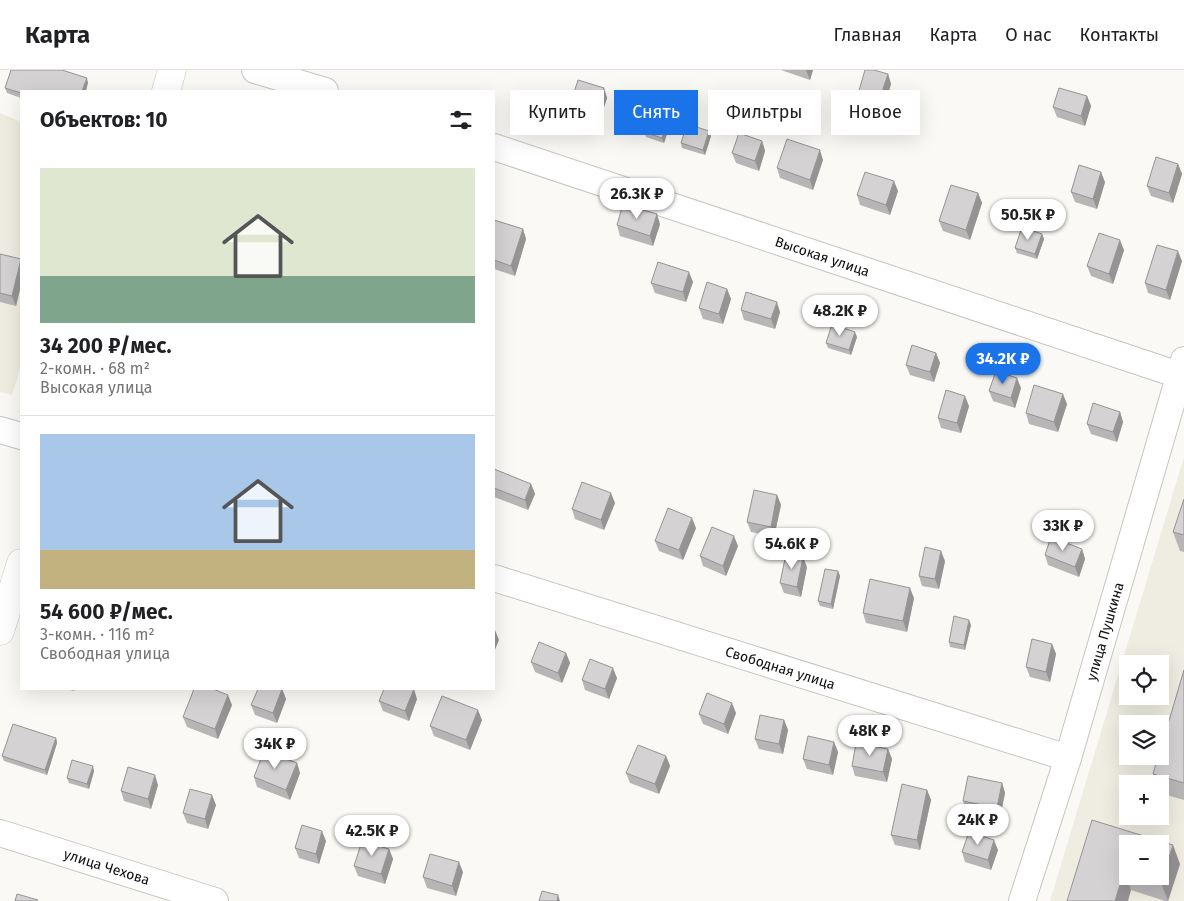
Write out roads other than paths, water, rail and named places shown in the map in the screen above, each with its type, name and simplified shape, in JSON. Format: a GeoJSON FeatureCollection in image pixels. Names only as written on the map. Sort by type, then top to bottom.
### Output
{"type":"FeatureCollection","features":[{"type":"Feature","properties":{"kind":"main road"},"geometry":{"type":"LineString","coordinates":[[166,90],[172,70]]}},
{"type":"Feature","properties":{"kind":"main road"},"geometry":{"type":"LineString","coordinates":[[0,631],[20,566]]}},
{"type":"Feature","properties":{"kind":"street"},"geometry":{"type":"LineString","coordinates":[[255,70],[322,90]]}},
{"type":"Feature","properties":{"kind":"street","name":"Высокая улица"},"geometry":{"type":"LineString","coordinates":[[495,147],[1182,368]]}},
{"type":"Feature","properties":{"kind":"street","name":"улица Пушкина"},"geometry":{"type":"LineString","coordinates":[[1022,901],[1068,758],[1182,368]]}},
{"type":"Feature","properties":{"kind":"street"},"geometry":{"type":"LineString","coordinates":[[0,430],[20,436]]}},
{"type":"Feature","properties":{"kind":"street","name":"Свободная улица"},"geometry":{"type":"LineString","coordinates":[[495,578],[1068,758]]}},
{"type":"Feature","properties":{"kind":"street","name":"улица Чехова"},"geometry":{"type":"LineString","coordinates":[[0,833],[215,901]]}}]}
